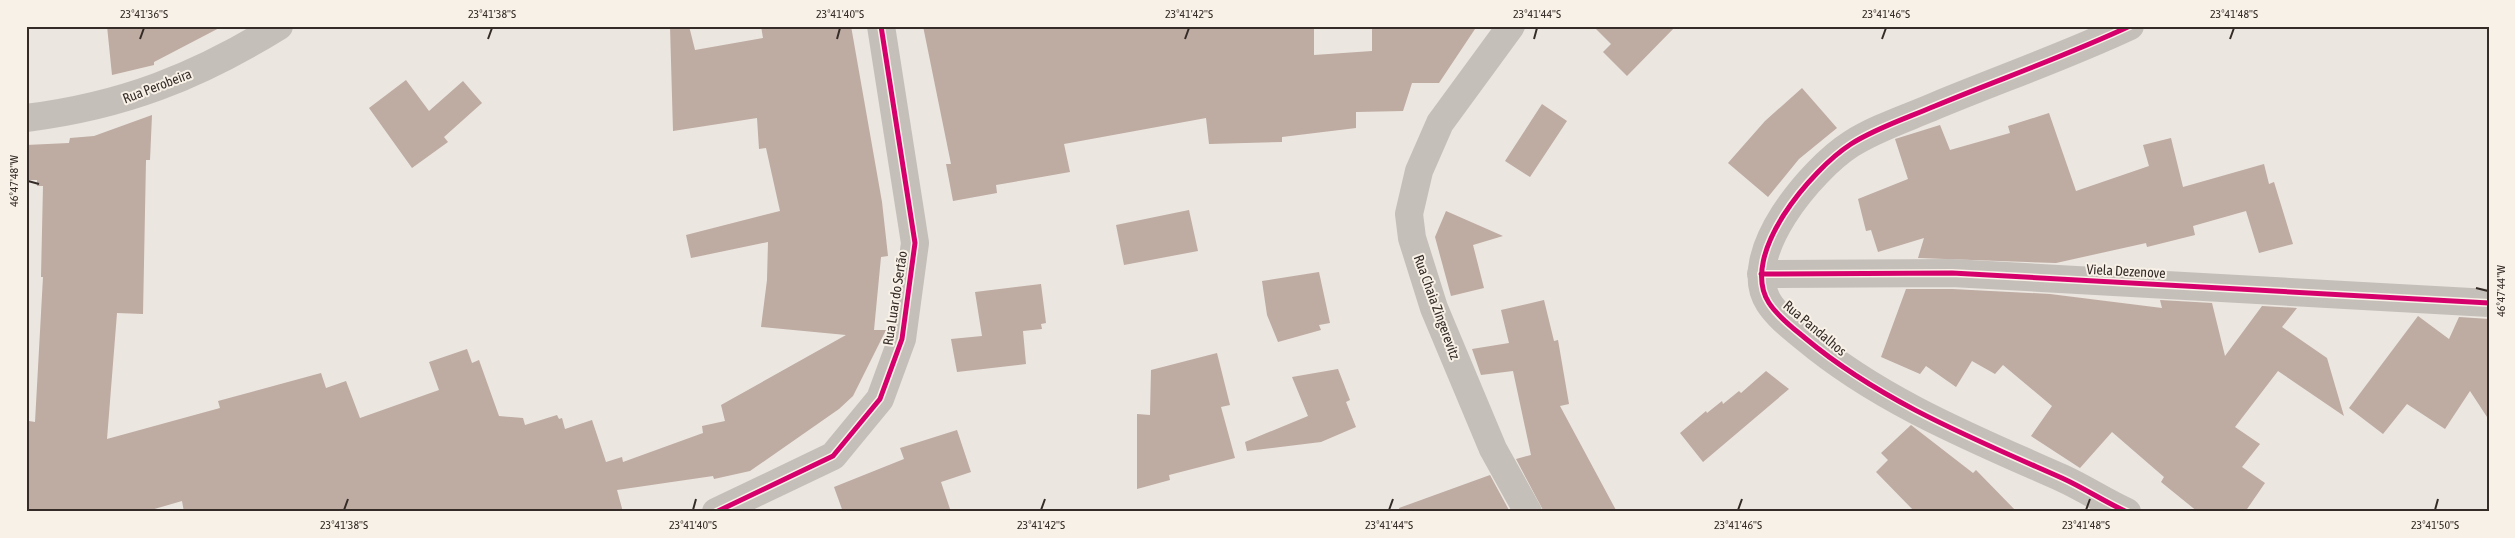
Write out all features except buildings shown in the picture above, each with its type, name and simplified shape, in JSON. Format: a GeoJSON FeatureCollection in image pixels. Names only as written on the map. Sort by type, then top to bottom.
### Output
{"type":"FeatureCollection","features":[{"type":"Feature","properties":{"kind":"street","name":"Rua Perobeira"},"geometry":{"type":"LineString","coordinates":[[26,118],[66,113],[146,93],[234,54],[279,26]]}},
{"type":"Feature","properties":{"kind":"street","name":"Rua Luar do Sertão"},"geometry":{"type":"LineString","coordinates":[[716,512],[833,456],[880,399],[902,339],[915,243],[881,26]]}},
{"type":"Feature","properties":{"kind":"street","name":"Rua Chaia Zingerevitz"},"geometry":{"type":"LineString","coordinates":[[1511,26],[1440,123],[1419,172],[1409,214],[1412,238],[1434,308],[1492,449],[1528,512]]}},
{"type":"Feature","properties":{"kind":"street","name":"Rua Pandalhos"},"geometry":{"type":"LineString","coordinates":[[2127,512],[2082,487],[1960,433],[1848,370],[1779,315],[1769,303],[1762,287],[1761,274],[1765,255],[1784,215],[1818,171],[1839,152],[1853,143],[1898,122],[2086,46],[2130,26]]}},
{"type":"Feature","properties":{"kind":"street","name":"Viela Dezenove"},"geometry":{"type":"LineString","coordinates":[[1761,274],[1952,273],[2489,303]]}},
{"type":"Feature","properties":{"kind":"cycle path"},"geometry":{"type":"LineString","coordinates":[[716,512],[833,456],[880,399],[902,339],[915,243],[881,26]]}},
{"type":"Feature","properties":{"kind":"cycle path"},"geometry":{"type":"LineString","coordinates":[[2127,512],[2070,482],[1929,417],[1864,381],[1834,361],[1781,318],[1769,303],[1762,283],[1763,261],[1771,238],[1784,215],[1817,173],[1851,144],[1892,124],[2130,26]]}},
{"type":"Feature","properties":{"kind":"cycle path"},"geometry":{"type":"LineString","coordinates":[[1761,274],[1952,273],[2489,303]]}}]}
